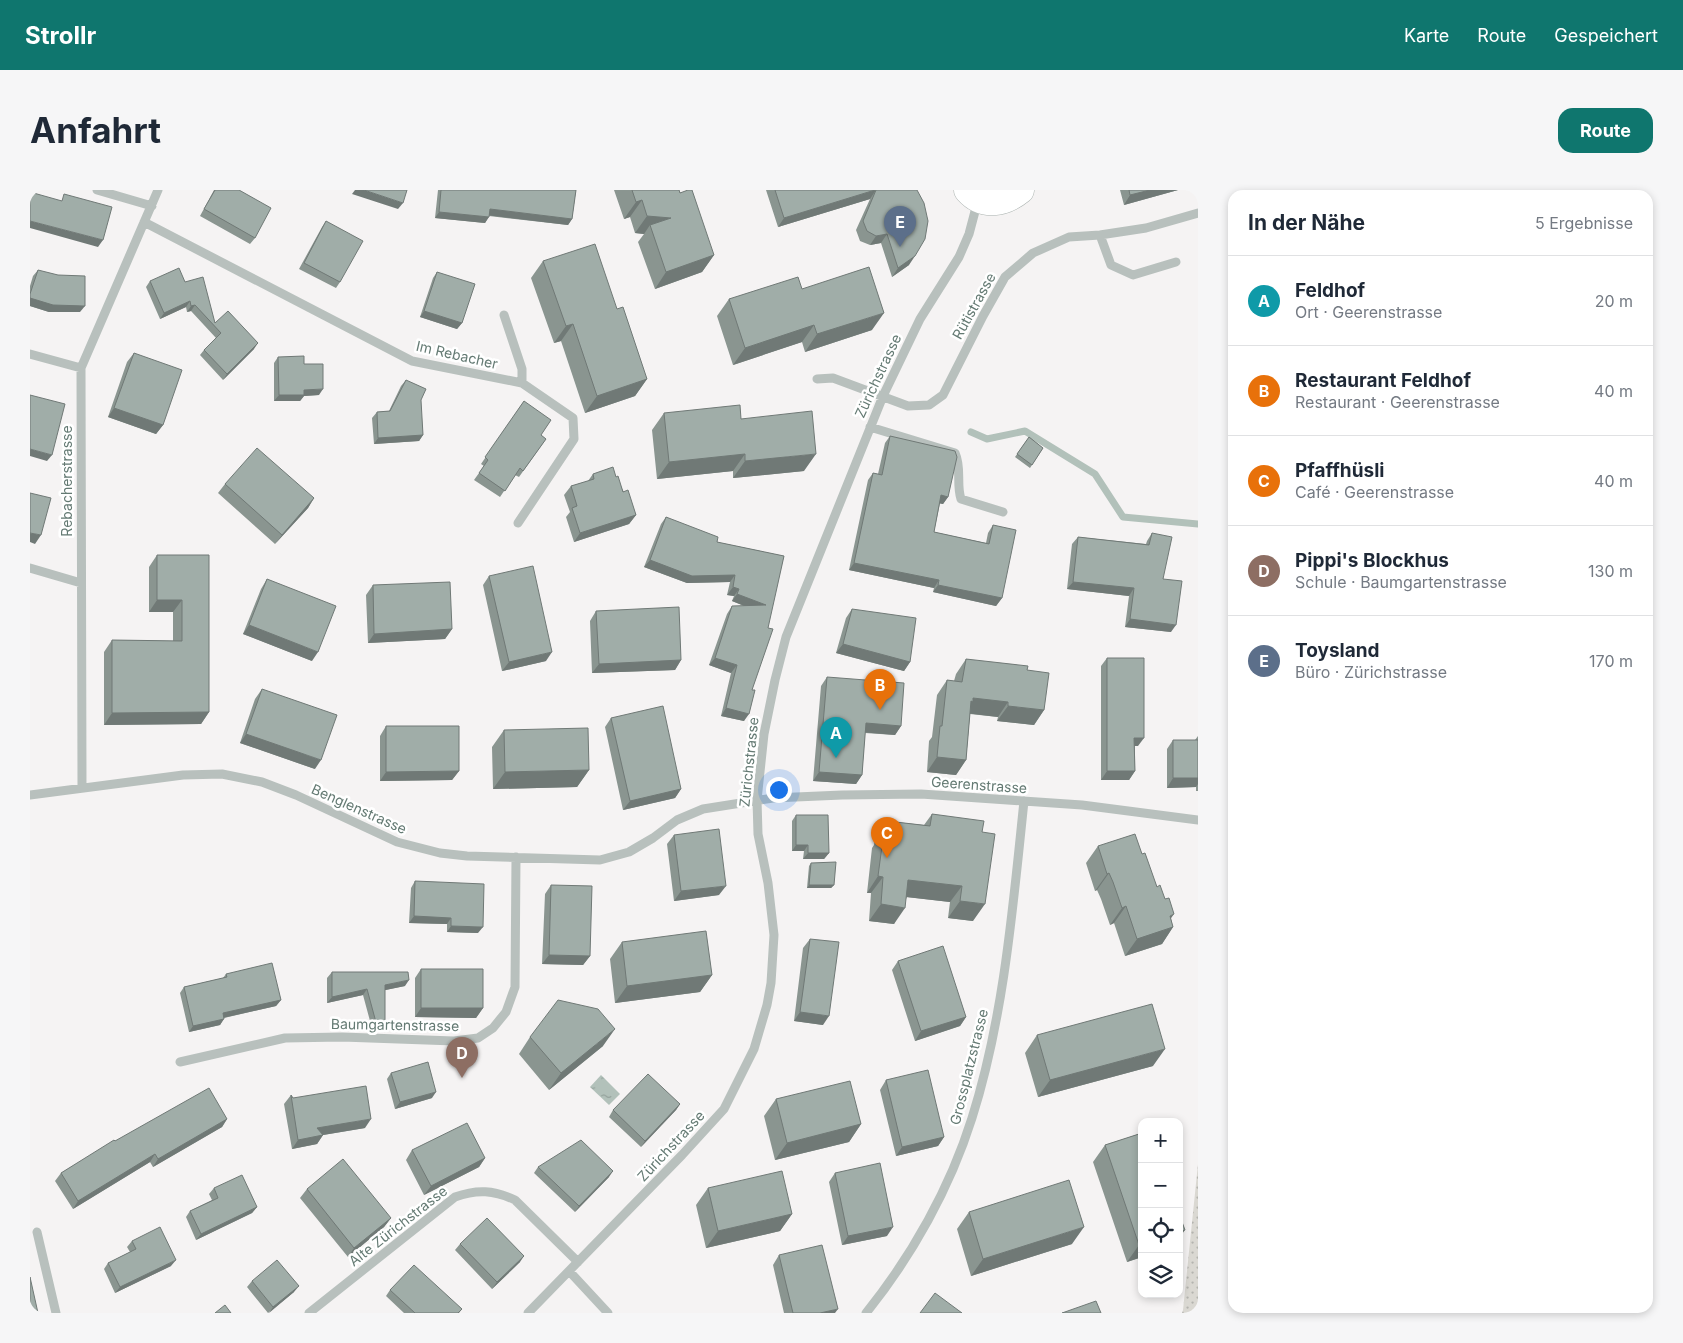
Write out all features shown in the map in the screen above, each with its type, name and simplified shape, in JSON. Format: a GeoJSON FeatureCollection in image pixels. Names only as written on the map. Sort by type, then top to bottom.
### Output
{"type":"FeatureCollection","features":[{"type":"Feature","properties":{"kind":"main road"},"geometry":{"type":"LineString","coordinates":[[973,194],[989,201],[1001,201],[1011,197],[1020,190]]}},
{"type":"Feature","properties":{"kind":"street"},"geometry":{"type":"LineString","coordinates":[[97,190],[152,206]]}},
{"type":"Feature","properties":{"kind":"street","name":"Rebacherstrasse"},"geometry":{"type":"LineString","coordinates":[[82,788],[81,368],[158,190]]}},
{"type":"Feature","properties":{"kind":"street","name":"Zürichstrasse"},"geometry":{"type":"LineString","coordinates":[[528,1313],[682,1155],[724,1109],[754,1049],[767,1005],[771,983],[774,935],[768,883],[758,834],[757,800],[764,734],[786,637],[883,396],[920,319],[959,257],[969,234],[973,194]]}},
{"type":"Feature","properties":{"kind":"street","name":"Rütistrasse"},"geometry":{"type":"LineString","coordinates":[[816,379],[833,378],[908,406],[929,405],[943,395],[1005,276],[1033,253],[1069,237],[1100,235],[1146,228],[1198,213]]}},
{"type":"Feature","properties":{"kind":"street","name":"Im Rebacher"},"geometry":{"type":"LineString","coordinates":[[144,222],[412,361],[522,383],[573,418],[574,439],[518,524]]}},
{"type":"Feature","properties":{"kind":"street"},"geometry":{"type":"LineString","coordinates":[[1100,235],[1111,265],[1133,275],[1176,262]]}},
{"type":"Feature","properties":{"kind":"street"},"geometry":{"type":"LineString","coordinates":[[504,314],[522,369],[522,383]]}},
{"type":"Feature","properties":{"kind":"street"},"geometry":{"type":"LineString","coordinates":[[30,354],[81,368]]}},
{"type":"Feature","properties":{"kind":"street"},"geometry":{"type":"LineString","coordinates":[[870,427],[955,453],[959,462],[958,490],[961,499],[1003,512]]}},
{"type":"Feature","properties":{"kind":"street"},"geometry":{"type":"LineString","coordinates":[[30,568],[81,583]]}},
{"type":"Feature","properties":{"kind":"street","name":"Benglenstrasse"},"geometry":{"type":"LineString","coordinates":[[30,795],[183,776],[222,774],[262,782],[296,795],[388,838],[406,845],[440,853],[600,860],[629,852],[653,838],[677,820],[703,809],[757,800]]}},
{"type":"Feature","properties":{"kind":"street","name":"Geerenstrasse"},"geometry":{"type":"LineString","coordinates":[[757,800],[832,795],[922,794],[1082,805],[1198,820]]}},
{"type":"Feature","properties":{"kind":"street","name":"Grossplatzstrasse"},"geometry":{"type":"LineString","coordinates":[[866,1313],[885,1290],[935,1206],[972,1119],[990,1051],[999,1002],[1014,902],[1024,801]]}},
{"type":"Feature","properties":{"kind":"street","name":"Baumgartenstrasse"},"geometry":{"type":"LineString","coordinates":[[180,1062],[285,1038],[342,1037],[454,1041],[478,1038],[493,1028],[506,1012],[515,987],[516,857]]}},
{"type":"Feature","properties":{"kind":"street","name":"Alte Zürichstrasse"},"geometry":{"type":"LineString","coordinates":[[309,1313],[455,1197],[470,1192],[486,1191],[503,1194],[515,1200],[578,1262]]}},
{"type":"Feature","properties":{"kind":"street"},"geometry":{"type":"LineString","coordinates":[[37,1232],[56,1313]]}},
{"type":"Feature","properties":{"kind":"street"},"geometry":{"type":"LineString","coordinates":[[569,1271],[608,1313]]}},
{"type":"Feature","properties":{"kind":"shaded area"},"geometry":{"type":"Polygon","coordinates":[[[1198,1164],[1198,1313],[1182,1313],[1183,1310],[1198,1164]]]}},
{"type":"Feature","properties":{"kind":"water"},"geometry":{"type":"Polygon","coordinates":[[[601,1075],[620,1094],[609,1105],[590,1087],[601,1075]]]}},
{"type":"Feature","properties":{"kind":"building"},"geometry":{"type":"Polygon","coordinates":[[[215,190],[239,190],[271,208],[255,238],[204,209],[215,190]]]}},
{"type":"Feature","properties":{"kind":"building"},"geometry":{"type":"Polygon","coordinates":[[[364,190],[407,190],[403,203],[364,190]]]}},
{"type":"Feature","properties":{"kind":"building"},"geometry":{"type":"Polygon","coordinates":[[[441,190],[576,190],[572,219],[490,209],[489,217],[439,212],[441,190]]]}},
{"type":"Feature","properties":{"kind":"building"},"geometry":{"type":"Polygon","coordinates":[[[632,190],[679,190],[680,193],[692,190],[714,255],[666,272],[650,225],[671,218],[647,216],[642,200],[636,202],[632,190]]]}},
{"type":"Feature","properties":{"kind":"building"},"geometry":{"type":"Polygon","coordinates":[[[775,190],[875,190],[784,218],[775,190]]]}},
{"type":"Feature","properties":{"kind":"building"},"geometry":{"type":"Polygon","coordinates":[[[876,190],[917,190],[924,203],[928,221],[925,239],[915,256],[898,268],[887,234],[876,236],[867,231],[863,221],[876,190]]]}},
{"type":"Feature","properties":{"kind":"building"},"geometry":{"type":"Polygon","coordinates":[[[1129,190],[1150,190],[1130,195],[1129,190]]]}},
{"type":"Feature","properties":{"kind":"building"},"geometry":{"type":"Polygon","coordinates":[[[30,192],[62,201],[64,194],[112,207],[103,240],[30,221],[30,192]]]}},
{"type":"Feature","properties":{"kind":"building"},"geometry":{"type":"Polygon","coordinates":[[[326,221],[363,241],[340,282],[304,263],[326,221]]]}},
{"type":"Feature","properties":{"kind":"building"},"geometry":{"type":"Polygon","coordinates":[[[595,244],[617,309],[623,307],[647,379],[597,396],[573,324],[566,326],[543,261],[595,244]]]}},
{"type":"Feature","properties":{"kind":"building"},"geometry":{"type":"Polygon","coordinates":[[[869,267],[884,313],[817,334],[814,325],[745,348],[729,299],[798,277],[802,289],[869,267]]]}},
{"type":"Feature","properties":{"kind":"building"},"geometry":{"type":"Polygon","coordinates":[[[179,268],[185,282],[203,277],[215,323],[228,311],[258,343],[227,374],[204,350],[221,333],[195,305],[191,306],[190,301],[164,313],[150,281],[179,268]]]}},
{"type":"Feature","properties":{"kind":"building"},"geometry":{"type":"Polygon","coordinates":[[[38,270],[58,275],[85,276],[85,306],[53,305],[30,298],[38,270]]]}},
{"type":"Feature","properties":{"kind":"building"},"geometry":{"type":"Polygon","coordinates":[[[437,272],[475,284],[462,323],[424,311],[437,272]]]}},
{"type":"Feature","properties":{"kind":"building"},"geometry":{"type":"Polygon","coordinates":[[[134,353],[182,370],[163,425],[114,408],[134,353]]]}},
{"type":"Feature","properties":{"kind":"building"},"geometry":{"type":"Polygon","coordinates":[[[304,356],[304,364],[323,364],[323,389],[304,390],[304,395],[279,395],[278,357],[304,356]]]}},
{"type":"Feature","properties":{"kind":"building"},"geometry":{"type":"Polygon","coordinates":[[[406,380],[426,389],[421,400],[423,435],[378,438],[377,412],[390,411],[406,380]]]}},
{"type":"Feature","properties":{"kind":"building"},"geometry":{"type":"Polygon","coordinates":[[[30,395],[65,404],[52,455],[30,449],[30,395]]]}},
{"type":"Feature","properties":{"kind":"building"},"geometry":{"type":"Polygon","coordinates":[[[524,401],[551,420],[541,435],[546,439],[523,471],[520,468],[505,491],[479,473],[488,460],[485,457],[524,401]]]}},
{"type":"Feature","properties":{"kind":"building"},"geometry":{"type":"Polygon","coordinates":[[[740,405],[741,419],[812,411],[816,454],[745,461],[745,454],[669,462],[664,413],[740,405]]]}},
{"type":"Feature","properties":{"kind":"building"},"geometry":{"type":"Polygon","coordinates":[[[890,436],[955,451],[957,457],[948,497],[941,495],[934,532],[989,544],[993,525],[1016,530],[1002,598],[938,585],[939,580],[854,563],[873,473],[882,475],[890,436]]]}},
{"type":"Feature","properties":{"kind":"building"},"geometry":{"type":"Polygon","coordinates":[[[1029,437],[1043,448],[1032,465],[1017,454],[1029,437]]]}},
{"type":"Feature","properties":{"kind":"building"},"geometry":{"type":"Polygon","coordinates":[[[257,448],[314,498],[282,535],[225,484],[257,448]]]}},
{"type":"Feature","properties":{"kind":"building"},"geometry":{"type":"Polygon","coordinates":[[[613,467],[623,492],[628,490],[636,515],[580,533],[572,508],[577,506],[571,486],[594,479],[593,474],[613,467]]]}},
{"type":"Feature","properties":{"kind":"building"},"geometry":{"type":"Polygon","coordinates":[[[30,493],[51,498],[41,535],[30,533],[30,493]]]}},
{"type":"Feature","properties":{"kind":"building"},"geometry":{"type":"Polygon","coordinates":[[[666,517],[718,537],[717,542],[784,556],[768,628],[773,629],[752,690],[755,690],[749,714],[726,708],[737,665],[715,658],[732,606],[766,605],[737,594],[739,589],[733,587],[735,575],[692,576],[650,560],[666,517]]]}},
{"type":"Feature","properties":{"kind":"building"},"geometry":{"type":"Polygon","coordinates":[[[1152,533],[1172,537],[1163,579],[1182,581],[1176,625],[1130,619],[1134,588],[1073,582],[1078,537],[1149,545],[1152,533]]]}},
{"type":"Feature","properties":{"kind":"building"},"geometry":{"type":"Polygon","coordinates":[[[157,555],[209,555],[209,712],[112,713],[112,640],[182,641],[182,600],[157,600],[157,555]]]}},
{"type":"Feature","properties":{"kind":"building"},"geometry":{"type":"Polygon","coordinates":[[[533,566],[552,652],[509,662],[489,576],[533,566]]]}},
{"type":"Feature","properties":{"kind":"building"},"geometry":{"type":"Polygon","coordinates":[[[267,579],[336,606],[318,652],[249,625],[267,579]]]}},
{"type":"Feature","properties":{"kind":"building"},"geometry":{"type":"Polygon","coordinates":[[[450,582],[452,629],[374,634],[373,585],[450,582]]]}},
{"type":"Feature","properties":{"kind":"building"},"geometry":{"type":"Polygon","coordinates":[[[679,607],[681,660],[599,664],[596,611],[679,607]]]}},
{"type":"Feature","properties":{"kind":"building"},"geometry":{"type":"Polygon","coordinates":[[[852,609],[916,618],[910,662],[843,644],[852,609]]]}},
{"type":"Feature","properties":{"kind":"building"},"geometry":{"type":"Polygon","coordinates":[[[1107,658],[1144,658],[1144,738],[1134,738],[1135,771],[1107,771],[1107,658]]]}},
{"type":"Feature","properties":{"kind":"building"},"geometry":{"type":"Polygon","coordinates":[[[966,659],[1028,666],[1027,670],[1049,673],[1044,710],[1008,706],[1008,702],[973,698],[973,702],[971,701],[966,760],[937,757],[947,680],[962,682],[966,659]]]}},
{"type":"Feature","properties":{"kind":"building"},"geometry":{"type":"Polygon","coordinates":[[[827,677],[904,683],[901,726],[866,723],[862,775],[819,772],[827,677]]]}},
{"type":"Feature","properties":{"kind":"building"},"geometry":{"type":"Polygon","coordinates":[[[262,689],[337,715],[321,760],[246,734],[262,689]]]}},
{"type":"Feature","properties":{"kind":"building"},"geometry":{"type":"Polygon","coordinates":[[[663,706],[681,789],[630,801],[611,718],[663,706]]]}},
{"type":"Feature","properties":{"kind":"building"},"geometry":{"type":"Polygon","coordinates":[[[386,726],[459,726],[459,771],[386,772],[386,726]]]}},
{"type":"Feature","properties":{"kind":"building"},"geometry":{"type":"Polygon","coordinates":[[[588,728],[589,770],[505,772],[504,730],[588,728]]]}},
{"type":"Feature","properties":{"kind":"building"},"geometry":{"type":"Polygon","coordinates":[[[1173,740],[1198,740],[1198,778],[1173,778],[1173,740]]]}},
{"type":"Feature","properties":{"kind":"building"},"geometry":{"type":"Polygon","coordinates":[[[932,814],[984,821],[982,832],[995,834],[985,904],[960,901],[962,886],[908,880],[905,908],[881,904],[883,877],[878,876],[887,821],[930,826],[932,814]]]}},
{"type":"Feature","properties":{"kind":"building"},"geometry":{"type":"Polygon","coordinates":[[[796,815],[828,815],[829,853],[808,853],[808,845],[796,845],[796,815]]]}},
{"type":"Feature","properties":{"kind":"building"},"geometry":{"type":"Polygon","coordinates":[[[719,829],[726,886],[681,891],[674,835],[719,829]]]}},
{"type":"Feature","properties":{"kind":"building"},"geometry":{"type":"Polygon","coordinates":[[[1135,834],[1142,854],[1145,853],[1157,887],[1160,885],[1165,899],[1169,898],[1174,914],[1170,916],[1173,927],[1137,939],[1126,906],[1122,908],[1113,882],[1109,873],[1107,874],[1098,846],[1135,834]]]}},
{"type":"Feature","properties":{"kind":"building"},"geometry":{"type":"Polygon","coordinates":[[[836,862],[834,885],[809,885],[811,863],[836,862]]]}},
{"type":"Feature","properties":{"kind":"building"},"geometry":{"type":"Polygon","coordinates":[[[415,881],[484,884],[483,927],[451,926],[451,918],[414,916],[415,881]]]}},
{"type":"Feature","properties":{"kind":"building"},"geometry":{"type":"Polygon","coordinates":[[[551,885],[592,886],[590,956],[549,955],[551,885]]]}},
{"type":"Feature","properties":{"kind":"building"},"geometry":{"type":"Polygon","coordinates":[[[706,931],[712,975],[627,986],[622,942],[706,931]]]}},
{"type":"Feature","properties":{"kind":"building"},"geometry":{"type":"Polygon","coordinates":[[[810,939],[839,942],[829,1016],[800,1012],[810,939]]]}},
{"type":"Feature","properties":{"kind":"building"},"geometry":{"type":"Polygon","coordinates":[[[943,946],[966,1017],[921,1031],[898,961],[943,946]]]}},
{"type":"Feature","properties":{"kind":"building"},"geometry":{"type":"Polygon","coordinates":[[[272,963],[281,1000],[223,1013],[224,1019],[193,1026],[184,987],[227,977],[226,974],[272,963]]]}},
{"type":"Feature","properties":{"kind":"building"},"geometry":{"type":"Polygon","coordinates":[[[421,969],[483,969],[483,1008],[421,1008],[421,969]]]}},
{"type":"Feature","properties":{"kind":"building"},"geometry":{"type":"Polygon","coordinates":[[[332,972],[408,972],[409,980],[385,985],[385,1026],[377,1026],[367,989],[332,997],[332,972]]]}},
{"type":"Feature","properties":{"kind":"building"},"geometry":{"type":"Polygon","coordinates":[[[558,1000],[598,1009],[615,1029],[561,1073],[530,1037],[558,1000]]]}},
{"type":"Feature","properties":{"kind":"building"},"geometry":{"type":"Polygon","coordinates":[[[1152,1004],[1165,1049],[1050,1080],[1037,1035],[1152,1004]]]}},
{"type":"Feature","properties":{"kind":"building"},"geometry":{"type":"Polygon","coordinates":[[[428,1062],[436,1092],[400,1102],[391,1073],[428,1062]]]}},
{"type":"Feature","properties":{"kind":"building"},"geometry":{"type":"Polygon","coordinates":[[[928,1070],[944,1137],[902,1147],[886,1080],[928,1070]]]}},
{"type":"Feature","properties":{"kind":"building"},"geometry":{"type":"Polygon","coordinates":[[[648,1074],[680,1104],[645,1141],[613,1110],[648,1074]]]}},
{"type":"Feature","properties":{"kind":"building"},"geometry":{"type":"Polygon","coordinates":[[[850,1081],[861,1124],[787,1143],[776,1099],[850,1081]]]}},
{"type":"Feature","properties":{"kind":"building"},"geometry":{"type":"Polygon","coordinates":[[[366,1086],[371,1119],[317,1128],[323,1135],[298,1140],[291,1095],[293,1098],[366,1086]]]}},
{"type":"Feature","properties":{"kind":"building"},"geometry":{"type":"Polygon","coordinates":[[[209,1088],[227,1119],[158,1159],[155,1154],[78,1201],[61,1173],[114,1140],[209,1088]]]}},
{"type":"Feature","properties":{"kind":"building"},"geometry":{"type":"Polygon","coordinates":[[[467,1123],[485,1158],[431,1186],[412,1150],[467,1123]]]}},
{"type":"Feature","properties":{"kind":"building"},"geometry":{"type":"Polygon","coordinates":[[[1138,1134],[1138,1242],[1105,1145],[1138,1134]]]}},
{"type":"Feature","properties":{"kind":"building"},"geometry":{"type":"Polygon","coordinates":[[[581,1140],[613,1171],[579,1206],[538,1167],[581,1140]]]}},
{"type":"Feature","properties":{"kind":"building"},"geometry":{"type":"Polygon","coordinates":[[[343,1159],[391,1218],[354,1248],[307,1189],[343,1159]]]}},
{"type":"Feature","properties":{"kind":"building"},"geometry":{"type":"Polygon","coordinates":[[[880,1163],[893,1227],[848,1236],[835,1173],[880,1163]]]}},
{"type":"Feature","properties":{"kind":"building"},"geometry":{"type":"Polygon","coordinates":[[[782,1171],[792,1214],[718,1231],[708,1188],[782,1171]]]}},
{"type":"Feature","properties":{"kind":"building"},"geometry":{"type":"Polygon","coordinates":[[[242,1175],[257,1207],[201,1234],[190,1211],[218,1198],[214,1188],[242,1175]]]}},
{"type":"Feature","properties":{"kind":"building"},"geometry":{"type":"Polygon","coordinates":[[[1069,1180],[1084,1227],[983,1259],[969,1212],[1069,1180]]]}},
{"type":"Feature","properties":{"kind":"building"},"geometry":{"type":"Polygon","coordinates":[[[487,1218],[524,1256],[497,1282],[460,1244],[487,1218]]]}},
{"type":"Feature","properties":{"kind":"building"},"geometry":{"type":"Polygon","coordinates":[[[160,1227],[176,1260],[120,1287],[108,1263],[136,1249],[132,1241],[160,1227]]]}},
{"type":"Feature","properties":{"kind":"building"},"geometry":{"type":"Polygon","coordinates":[[[822,1245],[838,1309],[820,1313],[793,1313],[779,1255],[822,1245]]]}},
{"type":"Feature","properties":{"kind":"building"},"geometry":{"type":"Polygon","coordinates":[[[277,1260],[299,1286],[273,1307],[252,1281],[277,1260]]]}},
{"type":"Feature","properties":{"kind":"building"},"geometry":{"type":"Polygon","coordinates":[[[414,1265],[462,1309],[458,1313],[415,1313],[390,1290],[414,1265]]]}},
{"type":"Feature","properties":{"kind":"building"},"geometry":{"type":"Polygon","coordinates":[[[30,1277],[38,1313],[30,1313],[30,1277]]]}},
{"type":"Feature","properties":{"kind":"building"},"geometry":{"type":"Polygon","coordinates":[[[935,1293],[962,1313],[920,1313],[935,1293]]]}},
{"type":"Feature","properties":{"kind":"building"},"geometry":{"type":"Polygon","coordinates":[[[1096,1301],[1101,1313],[1062,1313],[1096,1301]]]}},
{"type":"Feature","properties":{"kind":"building"},"geometry":{"type":"Polygon","coordinates":[[[225,1305],[231,1313],[215,1313],[225,1305]]]}},
{"type":"Feature","properties":{"kind":"waterway"},"geometry":{"type":"LineString","coordinates":[[971,432],[987,439],[1025,431],[1095,474],[1123,517],[1198,524]]}},
{"type":"Feature","properties":{"kind":"place","name":"Toysland"},"geometry":{"type":"Point","coordinates":[900,247]}},
{"type":"Feature","properties":{"kind":"place","name":"Restaurant Feldhof"},"geometry":{"type":"Point","coordinates":[880,710]}},
{"type":"Feature","properties":{"kind":"place","name":"Feldhof"},"geometry":{"type":"Point","coordinates":[836,758]}},
{"type":"Feature","properties":{"kind":"place","name":"Pfaffhüsli"},"geometry":{"type":"Point","coordinates":[887,858]}},
{"type":"Feature","properties":{"kind":"place","name":"Pippi's Blockhus"},"geometry":{"type":"Point","coordinates":[462,1078]}}]}
